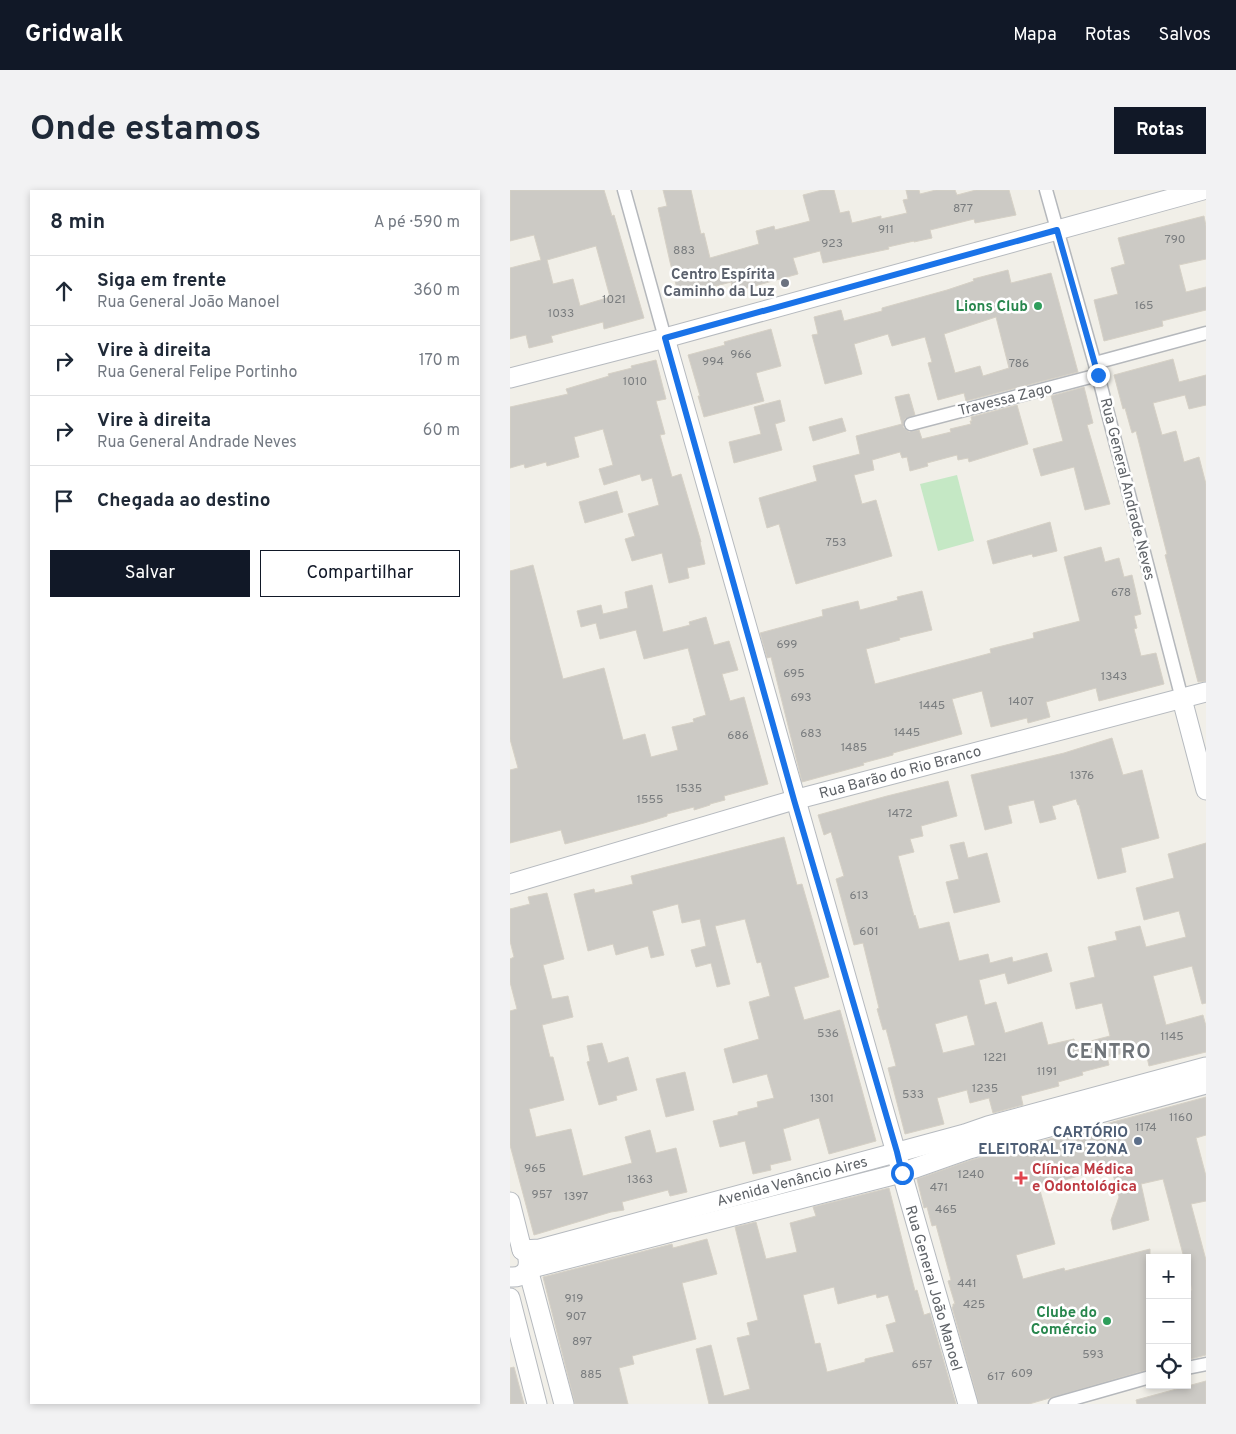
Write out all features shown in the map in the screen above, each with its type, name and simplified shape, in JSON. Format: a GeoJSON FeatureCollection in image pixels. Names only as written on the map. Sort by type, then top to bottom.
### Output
{"type":"FeatureCollection","features":[{"type":"Feature","properties":{"kind":"main road"},"geometry":{"type":"LineString","coordinates":[[510,378],[665,338],[1203,190]]}},
{"type":"Feature","properties":{"kind":"main road","name":"Rua General João Manoel"},"geometry":{"type":"LineString","coordinates":[[665,338],[794,800],[897,1152],[968,1404]]}},
{"type":"Feature","properties":{"kind":"main road","name":"Rua Barão do Rio Branco"},"geometry":{"type":"LineString","coordinates":[[510,884],[794,800],[1206,692]]}},
{"type":"Feature","properties":{"kind":"main road","name":"Rua General Andrade Neves"},"geometry":{"type":"LineString","coordinates":[[1182,699],[1206,790]]}},
{"type":"Feature","properties":{"kind":"main road","name":"Avenida Venâncio Aires"},"geometry":{"type":"LineString","coordinates":[[1034,1122],[1206,1067]]}},
{"type":"Feature","properties":{"kind":"main road","name":"Avenida Venâncio Aires"},"geometry":{"type":"LineString","coordinates":[[510,1277],[520,1276],[528,1269],[902,1173],[967,1142],[988,1126],[1034,1122],[1206,1084]]}},
{"type":"Feature","properties":{"kind":"main road","name":"Avenida Venâncio Aires"},"geometry":{"type":"LineString","coordinates":[[516,1250],[540,1249],[897,1152],[967,1142]]}},
{"type":"Feature","properties":{"kind":"main road"},"geometry":{"type":"LineString","coordinates":[[832,1170],[838,1190]]}},
{"type":"Feature","properties":{"kind":"main road"},"geometry":{"type":"LineString","coordinates":[[510,1202],[516,1250],[528,1256],[528,1269],[564,1404]]}},
{"type":"Feature","properties":{"kind":"main road"},"geometry":{"type":"LineString","coordinates":[[510,1298],[538,1404]]}},
{"type":"Feature","properties":{"kind":"street","name":"Rua General João Manoel"},"geometry":{"type":"LineString","coordinates":[[624,190],[665,338]]}},
{"type":"Feature","properties":{"kind":"street","name":"Rua General Andrade Neves"},"geometry":{"type":"LineString","coordinates":[[1046,190],[1097,369],[1182,699]]}},
{"type":"Feature","properties":{"kind":"street","name":"Travessa Zago"},"geometry":{"type":"LineString","coordinates":[[912,424],[1097,369],[1206,333]]}},
{"type":"Feature","properties":{"kind":"street"},"geometry":{"type":"LineString","coordinates":[[1191,1367],[1206,1364]]}},
{"type":"Feature","properties":{"kind":"street"},"geometry":{"type":"LineString","coordinates":[[1055,1404],[1146,1378]]}},
{"type":"Feature","properties":{"kind":"green space"},"geometry":{"type":"Polygon","coordinates":[[[957,475],[974,541],[938,551],[920,484],[957,475]]]}},
{"type":"Feature","properties":{"kind":"building"},"geometry":{"type":"Polygon","coordinates":[[[510,190],[604,190],[612,216],[614,215],[644,318],[604,329],[603,322],[551,336],[553,342],[529,348],[526,335],[510,339],[510,268],[541,260],[534,235],[510,241],[510,190]],[[596,246],[547,260],[553,284],[573,279],[580,306],[610,297],[596,246]]]}},
{"type":"Feature","properties":{"kind":"building"},"geometry":{"type":"Polygon","coordinates":[[[663,190],[691,190],[701,234],[704,233],[710,258],[759,244],[756,231],[774,226],[775,230],[810,221],[803,195],[822,190],[834,190],[840,213],[849,211],[852,223],[881,216],[881,219],[907,213],[903,200],[908,199],[906,190],[919,190],[920,194],[936,190],[955,190],[957,195],[976,190],[1009,190],[1016,215],[975,223],[974,219],[930,230],[932,238],[823,263],[820,251],[793,258],[798,274],[733,292],[731,282],[679,296],[658,208],[667,206],[663,190]]]}},
{"type":"Feature","properties":{"kind":"building"},"geometry":{"type":"Polygon","coordinates":[[[1204,216],[1206,226],[1206,259],[1179,265],[1186,292],[1206,287],[1206,310],[1162,321],[1163,326],[1104,341],[1094,300],[1118,294],[1111,268],[1125,264],[1118,238],[1204,216]]]}},
{"type":"Feature","properties":{"kind":"building"},"geometry":{"type":"Polygon","coordinates":[[[1008,270],[1011,283],[1051,273],[1078,372],[966,401],[964,393],[938,400],[928,363],[932,362],[925,337],[892,346],[888,334],[854,344],[862,374],[825,384],[812,335],[818,334],[814,317],[841,310],[844,321],[947,290],[974,281],[973,279],[1008,270]],[[996,317],[944,334],[955,373],[980,366],[983,376],[1009,368],[996,317]]]}},
{"type":"Feature","properties":{"kind":"building"},"geometry":{"type":"Polygon","coordinates":[[[771,329],[781,366],[756,373],[764,401],[704,417],[688,355],[725,345],[724,342],[771,329]]]}},
{"type":"Feature","properties":{"kind":"building"},"geometry":{"type":"Polygon","coordinates":[[[1173,359],[1179,382],[1206,375],[1206,405],[1189,409],[1185,395],[1153,403],[1162,435],[1176,431],[1184,462],[1199,457],[1206,484],[1206,681],[1198,682],[1165,555],[1167,554],[1136,431],[1132,433],[1114,375],[1173,359]]]}},
{"type":"Feature","properties":{"kind":"building"},"geometry":{"type":"Polygon","coordinates":[[[656,360],[666,399],[656,401],[665,434],[660,435],[672,477],[681,474],[701,542],[705,564],[687,568],[689,578],[669,583],[662,553],[632,561],[625,539],[635,536],[628,514],[659,505],[652,478],[642,481],[640,474],[604,485],[599,469],[613,465],[603,429],[574,437],[579,457],[547,466],[546,462],[525,468],[524,464],[510,468],[510,407],[568,394],[566,389],[609,376],[608,374],[632,368],[631,366],[656,360]]]}},
{"type":"Feature","properties":{"kind":"building"},"geometry":{"type":"Polygon","coordinates":[[[1084,387],[1093,423],[1087,425],[1110,504],[1085,510],[1074,467],[1041,476],[1033,449],[1063,441],[1051,396],[1084,387]]]}},
{"type":"Feature","properties":{"kind":"building"},"geometry":{"type":"Polygon","coordinates":[[[909,394],[915,415],[905,419],[903,427],[909,432],[919,430],[922,439],[951,432],[950,429],[971,424],[971,417],[1017,405],[1028,444],[969,462],[968,458],[958,460],[957,455],[927,463],[928,466],[910,471],[907,457],[902,458],[900,452],[872,460],[874,470],[854,475],[862,504],[876,500],[892,556],[796,584],[779,524],[767,528],[759,498],[817,481],[813,466],[860,454],[856,436],[902,424],[895,397],[909,394]]]}},
{"type":"Feature","properties":{"kind":"building"},"geometry":{"type":"Polygon","coordinates":[[[780,400],[785,421],[775,424],[782,450],[734,463],[729,442],[761,434],[754,407],[780,400]]]}},
{"type":"Feature","properties":{"kind":"building"},"geometry":{"type":"Polygon","coordinates":[[[842,418],[846,431],[813,441],[809,427],[842,418]]]}},
{"type":"Feature","properties":{"kind":"building"},"geometry":{"type":"Polygon","coordinates":[[[617,491],[623,512],[585,523],[579,502],[617,491]]]}},
{"type":"Feature","properties":{"kind":"building"},"geometry":{"type":"Polygon","coordinates":[[[1050,522],[1057,551],[1033,557],[1032,554],[993,564],[987,541],[1050,522]]]}},
{"type":"Feature","properties":{"kind":"building"},"geometry":{"type":"Polygon","coordinates":[[[1101,547],[1105,562],[1119,558],[1124,577],[1132,575],[1141,614],[1134,616],[1137,628],[1134,629],[1141,656],[1156,653],[1164,684],[1099,701],[1096,688],[1046,702],[1050,717],[1028,723],[1027,718],[991,727],[982,691],[952,699],[962,734],[893,753],[893,755],[863,763],[864,765],[802,782],[771,657],[767,658],[760,633],[823,616],[822,610],[858,601],[860,610],[898,600],[897,597],[922,591],[932,630],[866,649],[875,684],[991,653],[990,649],[1034,638],[1033,633],[1080,621],[1064,557],[1101,547]]]}},
{"type":"Feature","properties":{"kind":"building"},"geometry":{"type":"Polygon","coordinates":[[[533,565],[563,679],[604,668],[623,740],[645,734],[651,757],[678,750],[672,727],[694,722],[693,719],[706,715],[688,648],[644,659],[636,630],[600,639],[596,623],[581,627],[577,611],[601,605],[603,614],[628,608],[625,592],[652,585],[663,632],[690,625],[689,622],[706,617],[714,645],[729,641],[738,670],[722,674],[730,701],[744,697],[768,784],[724,796],[725,800],[694,810],[694,807],[667,814],[667,816],[644,823],[565,844],[561,830],[510,843],[510,770],[518,768],[510,739],[510,571],[533,565]]]}},
{"type":"Feature","properties":{"kind":"building"},"geometry":{"type":"Polygon","coordinates":[[[1112,738],[1123,775],[1142,770],[1159,838],[1121,848],[1126,872],[1098,879],[1076,799],[1052,806],[1056,819],[1040,823],[1034,800],[1008,806],[1012,823],[985,830],[971,775],[1064,753],[1112,738]]]}},
{"type":"Feature","properties":{"kind":"building"},"geometry":{"type":"Polygon","coordinates":[[[948,781],[957,816],[921,826],[923,836],[910,839],[914,852],[898,856],[914,916],[919,929],[949,922],[959,961],[988,954],[990,963],[1012,957],[1013,962],[1047,953],[1052,971],[1008,984],[1005,973],[979,980],[985,1005],[996,1002],[1005,1033],[1042,1022],[1048,1045],[1074,1039],[1075,1045],[1110,1036],[1102,1003],[1076,1009],[1070,983],[1095,977],[1088,947],[1117,940],[1115,932],[1140,926],[1146,947],[1186,937],[1179,911],[1144,920],[1136,888],[1174,878],[1168,854],[1206,843],[1206,1003],[1202,1004],[1192,966],[1153,976],[1166,1025],[1203,1015],[1206,1026],[1206,1052],[1149,1066],[1145,1048],[1107,1057],[1109,1065],[1082,1072],[1083,1075],[1058,1082],[1059,1086],[1021,1096],[1023,1105],[993,1113],[989,1098],[970,1103],[967,1090],[937,1098],[944,1124],[905,1134],[888,1068],[896,1066],[886,1029],[883,1030],[877,1009],[879,1008],[863,943],[854,945],[836,879],[844,876],[831,832],[824,835],[818,815],[948,781]],[[967,1015],[935,1024],[943,1053],[975,1045],[967,1015]]]}},
{"type":"Feature","properties":{"kind":"building"},"geometry":{"type":"Polygon","coordinates":[[[784,837],[797,885],[802,884],[829,977],[794,987],[804,1020],[840,1010],[876,1141],[829,1154],[819,1118],[783,1129],[791,1160],[770,1165],[771,1170],[753,1174],[745,1141],[720,1147],[713,1121],[738,1115],[738,1112],[758,1107],[757,1102],[774,1098],[767,1074],[733,1083],[724,1049],[759,1039],[749,1002],[770,996],[761,962],[757,963],[745,919],[715,926],[730,984],[717,987],[711,963],[696,967],[691,950],[706,946],[700,919],[682,923],[678,904],[652,911],[664,955],[651,958],[648,946],[616,955],[613,944],[588,951],[574,894],[594,889],[595,893],[633,884],[631,876],[784,837]]]}},
{"type":"Feature","properties":{"kind":"building"},"geometry":{"type":"Polygon","coordinates":[[[964,842],[968,858],[987,853],[1000,902],[954,913],[946,882],[959,879],[950,845],[964,842]]]}},
{"type":"Feature","properties":{"kind":"building"},"geometry":{"type":"Polygon","coordinates":[[[547,893],[564,959],[543,965],[552,999],[568,996],[573,1017],[542,1025],[550,1057],[553,1057],[564,1100],[529,1109],[536,1137],[571,1129],[583,1176],[632,1163],[625,1137],[650,1130],[656,1153],[676,1148],[687,1192],[670,1196],[668,1190],[622,1202],[624,1210],[611,1212],[534,1235],[510,1145],[510,1011],[517,1009],[510,982],[510,959],[514,957],[510,941],[510,909],[530,904],[528,897],[547,893]]]}},
{"type":"Feature","properties":{"kind":"building"},"geometry":{"type":"Polygon","coordinates":[[[602,1043],[608,1063],[628,1057],[637,1090],[616,1096],[617,1100],[599,1105],[587,1062],[590,1061],[587,1046],[602,1043]]]}},
{"type":"Feature","properties":{"kind":"building"},"geometry":{"type":"Polygon","coordinates":[[[685,1072],[694,1110],[666,1117],[656,1079],[685,1072]]]}},
{"type":"Feature","properties":{"kind":"building"},"geometry":{"type":"Polygon","coordinates":[[[1206,1097],[1206,1135],[1196,1138],[1206,1176],[1206,1201],[1191,1204],[1206,1260],[1206,1355],[1191,1359],[1191,1254],[1183,1254],[1163,1179],[1141,1184],[1149,1220],[1113,1230],[1111,1220],[1119,1197],[1111,1167],[1039,1187],[1055,1244],[1016,1255],[1023,1279],[1064,1268],[1065,1271],[1150,1249],[1150,1254],[1146,1254],[1146,1370],[1029,1404],[979,1404],[952,1307],[955,1304],[948,1281],[951,1280],[936,1225],[932,1226],[927,1207],[924,1208],[917,1179],[971,1160],[1206,1097]]]}},
{"type":"Feature","properties":{"kind":"building"},"geometry":{"type":"Polygon","coordinates":[[[889,1188],[915,1291],[917,1290],[924,1315],[930,1313],[956,1404],[709,1404],[696,1349],[711,1345],[724,1396],[750,1389],[737,1338],[750,1335],[747,1323],[758,1320],[735,1227],[756,1222],[766,1259],[797,1252],[790,1223],[816,1216],[813,1207],[889,1188]],[[834,1287],[803,1295],[815,1344],[820,1343],[827,1372],[865,1362],[865,1359],[894,1352],[886,1325],[896,1322],[888,1295],[877,1298],[876,1294],[838,1304],[834,1287]]]}},
{"type":"Feature","properties":{"kind":"building"},"geometry":{"type":"Polygon","coordinates":[[[707,1239],[717,1274],[682,1283],[696,1339],[632,1356],[634,1364],[619,1368],[628,1404],[575,1404],[543,1277],[672,1244],[673,1248],[707,1239]]]}},
{"type":"Feature","properties":{"kind":"building"},"geometry":{"type":"Polygon","coordinates":[[[514,1367],[524,1404],[510,1404],[510,1368],[514,1367]]]}},
{"type":"Feature","properties":{"kind":"building"},"geometry":{"type":"Polygon","coordinates":[[[1206,1381],[1206,1404],[1137,1404],[1136,1400],[1177,1389],[1191,1389],[1191,1385],[1206,1381]]]}},
{"type":"Feature","properties":{"kind":"place","name":"Centro Espírita Caminho da Luz"},"geometry":{"type":"Point","coordinates":[785,283]}},
{"type":"Feature","properties":{"kind":"place","name":"Lions Club"},"geometry":{"type":"Point","coordinates":[1038,306]}},
{"type":"Feature","properties":{"kind":"place","name":"CARTÓRIO ELEITORAL 17ª ZONA"},"geometry":{"type":"Point","coordinates":[1138,1141]}},
{"type":"Feature","properties":{"kind":"place","name":"Clínica Médica e Odontológica"},"geometry":{"type":"Point","coordinates":[1021,1178]}},
{"type":"Feature","properties":{"kind":"place","name":"Clube do Comércio"},"geometry":{"type":"Point","coordinates":[1107,1321]}},
{"type":"Feature","properties":{"kind":"district","name":"CENTRO"},"geometry":{"type":"Point","coordinates":[1109,1051]}},
{"type":"Feature","properties":{"kind":"route"},"geometry":{"type":"LineString","coordinates":[[902,1173],[794,800],[665,338],[1057,230],[1098,375]]}}]}
